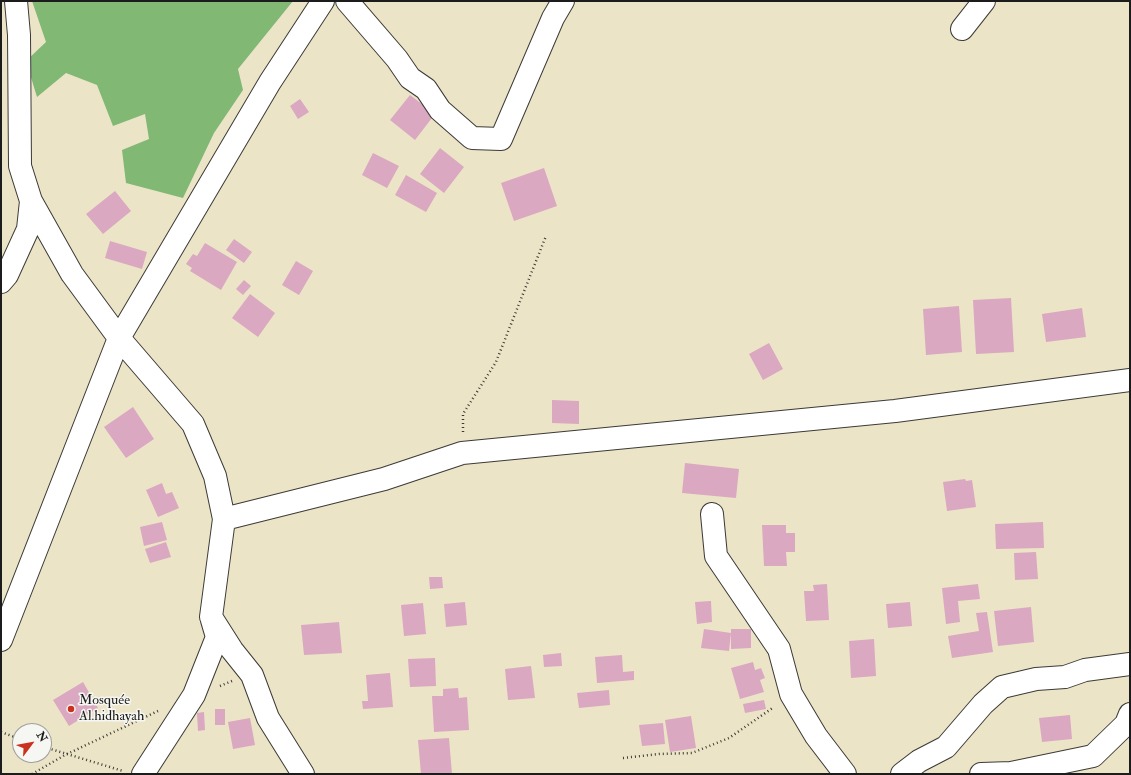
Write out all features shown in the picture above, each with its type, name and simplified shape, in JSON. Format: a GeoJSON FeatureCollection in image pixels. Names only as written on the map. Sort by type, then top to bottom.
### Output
{"type":"FeatureCollection","features":[{"type":"Feature","properties":{"kind":"street"},"geometry":{"type":"LineString","coordinates":[[16,1],[19,35],[20,166],[31,201],[72,274],[119,338],[193,424],[215,476],[224,519],[211,617],[217,638],[194,695],[135,773]]}},
{"type":"Feature","properties":{"kind":"street"},"geometry":{"type":"LineString","coordinates":[[1,640],[119,338],[270,82],[323,1]]}},
{"type":"Feature","properties":{"kind":"street"},"geometry":{"type":"LineString","coordinates":[[347,1],[350,2],[397,59],[410,78],[426,89],[440,110],[472,138],[501,139],[553,18],[563,1]]}},
{"type":"Feature","properties":{"kind":"street"},"geometry":{"type":"LineString","coordinates":[[962,29],[984,1]]}},
{"type":"Feature","properties":{"kind":"street"},"geometry":{"type":"LineString","coordinates":[[1,50],[19,35]]}},
{"type":"Feature","properties":{"kind":"street"},"geometry":{"type":"LineString","coordinates":[[1,282],[7,275],[28,229],[31,201]]}},
{"type":"Feature","properties":{"kind":"street"},"geometry":{"type":"LineString","coordinates":[[224,519],[384,479],[462,453],[895,411],[1130,380]]}},
{"type":"Feature","properties":{"kind":"street"},"geometry":{"type":"LineString","coordinates":[[712,514],[716,556],[778,649],[791,694],[816,736],[844,774]]}},
{"type":"Feature","properties":{"kind":"street"},"geometry":{"type":"LineString","coordinates":[[211,617],[232,650],[252,675],[268,718],[302,774]]}},
{"type":"Feature","properties":{"kind":"street"},"geometry":{"type":"LineString","coordinates":[[902,774],[919,761],[946,747],[983,704],[1002,687],[1036,679],[1065,677],[1085,670],[1130,664]]}},
{"type":"Feature","properties":{"kind":"street"},"geometry":{"type":"LineString","coordinates":[[981,774],[1011,773],[1093,756],[1126,724],[1130,714]]}},
{"type":"Feature","properties":{"kind":"path"},"geometry":{"type":"LineString","coordinates":[[462,453],[463,414],[496,362],[546,236]]}},
{"type":"Feature","properties":{"kind":"path"},"geometry":{"type":"LineString","coordinates":[[194,695],[252,675]]}},
{"type":"Feature","properties":{"kind":"path"},"geometry":{"type":"LineString","coordinates":[[623,758],[659,754],[692,753],[729,738],[791,694]]}},
{"type":"Feature","properties":{"kind":"path"},"geometry":{"type":"LineString","coordinates":[[32,774],[65,755],[158,711]]}},
{"type":"Feature","properties":{"kind":"path"},"geometry":{"type":"LineString","coordinates":[[1,732],[12,736]]}},
{"type":"Feature","properties":{"kind":"path"},"geometry":{"type":"LineString","coordinates":[[52,750],[65,755],[135,773]]}},
{"type":"Feature","properties":{"kind":"green space"},"geometry":{"type":"Polygon","coordinates":[[[32,1],[293,1],[238,69],[243,90],[214,133],[183,198],[126,183],[122,150],[149,139],[145,114],[113,126],[97,85],[66,73],[37,97],[26,61],[46,42],[32,1]]]}},
{"type":"Feature","properties":{"kind":"building"},"geometry":{"type":"Polygon","coordinates":[[[410,95],[435,114],[415,140],[390,120],[410,95]]]}},
{"type":"Feature","properties":{"kind":"building"},"geometry":{"type":"Polygon","coordinates":[[[300,99],[309,112],[298,119],[290,106],[300,99]]]}},
{"type":"Feature","properties":{"kind":"building"},"geometry":{"type":"Polygon","coordinates":[[[440,148],[464,167],[444,193],[420,174],[440,148]]]}},
{"type":"Feature","properties":{"kind":"building"},"geometry":{"type":"Polygon","coordinates":[[[373,153],[399,166],[387,188],[362,175],[373,153]]]}},
{"type":"Feature","properties":{"kind":"building"},"geometry":{"type":"Polygon","coordinates":[[[544,168],[557,206],[514,221],[501,183],[544,168]]]}},
{"type":"Feature","properties":{"kind":"building"},"geometry":{"type":"Polygon","coordinates":[[[406,175],[437,193],[426,212],[395,195],[406,175]]]}},
{"type":"Feature","properties":{"kind":"building"},"geometry":{"type":"Polygon","coordinates":[[[115,191],[131,211],[103,234],[86,214],[115,191]]]}},
{"type":"Feature","properties":{"kind":"building"},"geometry":{"type":"Polygon","coordinates":[[[234,239],[252,252],[244,263],[226,250],[234,239]]]}},
{"type":"Feature","properties":{"kind":"building"},"geometry":{"type":"Polygon","coordinates":[[[110,241],[147,252],[142,269],[105,258],[110,241]]]}},
{"type":"Feature","properties":{"kind":"building"},"geometry":{"type":"Polygon","coordinates":[[[205,243],[237,262],[221,290],[190,271],[192,268],[186,264],[193,254],[197,256],[205,243]]]}},
{"type":"Feature","properties":{"kind":"building"},"geometry":{"type":"Polygon","coordinates":[[[296,261],[313,271],[299,295],[282,285],[296,261]]]}},
{"type":"Feature","properties":{"kind":"building"},"geometry":{"type":"Polygon","coordinates":[[[244,280],[251,286],[243,295],[236,289],[244,280]]]}},
{"type":"Feature","properties":{"kind":"building"},"geometry":{"type":"Polygon","coordinates":[[[250,294],[275,313],[258,337],[232,318],[250,294]]]}},
{"type":"Feature","properties":{"kind":"building"},"geometry":{"type":"Polygon","coordinates":[[[1011,298],[1014,352],[976,354],[973,300],[1011,298]]]}},
{"type":"Feature","properties":{"kind":"building"},"geometry":{"type":"Polygon","coordinates":[[[959,306],[962,352],[926,355],[923,309],[959,306]]]}},
{"type":"Feature","properties":{"kind":"building"},"geometry":{"type":"Polygon","coordinates":[[[1082,308],[1086,337],[1046,342],[1042,314],[1082,308]]]}},
{"type":"Feature","properties":{"kind":"building"},"geometry":{"type":"Polygon","coordinates":[[[769,343],[783,369],[763,380],[749,354],[769,343]]]}},
{"type":"Feature","properties":{"kind":"building"},"geometry":{"type":"Polygon","coordinates":[[[552,400],[579,401],[579,424],[552,423],[552,400]]]}},
{"type":"Feature","properties":{"kind":"building"},"geometry":{"type":"Polygon","coordinates":[[[133,407],[154,439],[126,458],[104,427],[133,407]]]}},
{"type":"Feature","properties":{"kind":"building"},"geometry":{"type":"Polygon","coordinates":[[[685,463],[739,469],[736,498],[682,493],[685,463]]]}},
{"type":"Feature","properties":{"kind":"building"},"geometry":{"type":"Polygon","coordinates":[[[965,479],[966,481],[972,480],[976,507],[947,511],[943,482],[965,479]]]}},
{"type":"Feature","properties":{"kind":"building"},"geometry":{"type":"Polygon","coordinates":[[[162,483],[166,494],[172,492],[179,508],[158,517],[146,490],[162,483]]]}},
{"type":"Feature","properties":{"kind":"building"},"geometry":{"type":"Polygon","coordinates":[[[162,522],[167,540],[144,546],[140,527],[162,522]]]}},
{"type":"Feature","properties":{"kind":"building"},"geometry":{"type":"Polygon","coordinates":[[[1043,522],[1044,548],[996,549],[995,524],[1043,522]]]}},
{"type":"Feature","properties":{"kind":"building"},"geometry":{"type":"Polygon","coordinates":[[[762,525],[786,525],[786,533],[795,533],[795,552],[786,552],[787,566],[764,566],[762,525]]]}},
{"type":"Feature","properties":{"kind":"building"},"geometry":{"type":"Polygon","coordinates":[[[166,542],[171,557],[150,563],[145,549],[166,542]]]}},
{"type":"Feature","properties":{"kind":"building"},"geometry":{"type":"Polygon","coordinates":[[[1036,552],[1038,579],[1015,580],[1014,553],[1036,552]]]}},
{"type":"Feature","properties":{"kind":"building"},"geometry":{"type":"Polygon","coordinates":[[[429,577],[442,577],[443,588],[430,589],[429,577]]]}},
{"type":"Feature","properties":{"kind":"building"},"geometry":{"type":"Polygon","coordinates":[[[827,584],[829,620],[806,621],[804,591],[814,591],[813,585],[827,584]]]}},
{"type":"Feature","properties":{"kind":"building"},"geometry":{"type":"Polygon","coordinates":[[[978,584],[980,599],[958,601],[960,622],[946,624],[942,588],[978,584]]]}},
{"type":"Feature","properties":{"kind":"building"},"geometry":{"type":"Polygon","coordinates":[[[711,601],[712,622],[697,624],[695,602],[711,601]]]}},
{"type":"Feature","properties":{"kind":"building"},"geometry":{"type":"Polygon","coordinates":[[[465,602],[467,625],[446,627],[444,604],[465,602]]]}},
{"type":"Feature","properties":{"kind":"building"},"geometry":{"type":"Polygon","coordinates":[[[910,602],[912,626],[888,628],[886,604],[910,602]]]}},
{"type":"Feature","properties":{"kind":"building"},"geometry":{"type":"Polygon","coordinates":[[[423,603],[426,634],[404,636],[401,605],[423,603]]]}},
{"type":"Feature","properties":{"kind":"building"},"geometry":{"type":"Polygon","coordinates":[[[1031,607],[1034,642],[998,646],[994,611],[1031,607]]]}},
{"type":"Feature","properties":{"kind":"building"},"geometry":{"type":"Polygon","coordinates":[[[987,612],[993,652],[952,658],[948,636],[979,631],[976,613],[987,612]]]}},
{"type":"Feature","properties":{"kind":"building"},"geometry":{"type":"Polygon","coordinates":[[[339,622],[342,653],[304,655],[301,625],[339,622]]]}},
{"type":"Feature","properties":{"kind":"building"},"geometry":{"type":"Polygon","coordinates":[[[704,629],[731,633],[729,651],[701,648],[704,629]]]}},
{"type":"Feature","properties":{"kind":"building"},"geometry":{"type":"Polygon","coordinates":[[[731,629],[751,629],[751,648],[731,649],[731,629]]]}},
{"type":"Feature","properties":{"kind":"building"},"geometry":{"type":"Polygon","coordinates":[[[874,639],[876,676],[851,678],[849,641],[874,639]]]}},
{"type":"Feature","properties":{"kind":"building"},"geometry":{"type":"Polygon","coordinates":[[[561,653],[562,666],[544,667],[543,655],[561,653]]]}},
{"type":"Feature","properties":{"kind":"building"},"geometry":{"type":"Polygon","coordinates":[[[622,655],[623,672],[634,671],[634,680],[597,683],[595,657],[622,655]]]}},
{"type":"Feature","properties":{"kind":"building"},"geometry":{"type":"Polygon","coordinates":[[[435,658],[436,686],[410,687],[408,659],[435,658]]]}},
{"type":"Feature","properties":{"kind":"building"},"geometry":{"type":"Polygon","coordinates":[[[753,662],[755,670],[761,668],[765,678],[760,680],[764,692],[740,699],[731,668],[753,662]]]}},
{"type":"Feature","properties":{"kind":"building"},"geometry":{"type":"Polygon","coordinates":[[[531,666],[535,698],[508,700],[505,669],[531,666]]]}},
{"type":"Feature","properties":{"kind":"building"},"geometry":{"type":"Polygon","coordinates":[[[390,673],[393,707],[363,709],[362,701],[368,701],[366,675],[390,673]]]}},
{"type":"Feature","properties":{"kind":"building"},"geometry":{"type":"Polygon","coordinates":[[[83,682],[98,708],[69,726],[53,700],[83,682]]]}},
{"type":"Feature","properties":{"kind":"building"},"geometry":{"type":"Polygon","coordinates":[[[458,688],[459,698],[467,697],[469,730],[434,732],[432,696],[443,696],[443,689],[458,688]]]}},
{"type":"Feature","properties":{"kind":"building"},"geometry":{"type":"Polygon","coordinates":[[[609,690],[610,705],[579,708],[577,693],[609,690]]]}},
{"type":"Feature","properties":{"kind":"building"},"geometry":{"type":"Polygon","coordinates":[[[764,700],[766,709],[745,713],[743,704],[764,700]]]}},
{"type":"Feature","properties":{"kind":"building"},"geometry":{"type":"Polygon","coordinates":[[[215,709],[225,709],[225,725],[215,725],[215,709]]]}},
{"type":"Feature","properties":{"kind":"building"},"geometry":{"type":"Polygon","coordinates":[[[204,712],[205,730],[198,731],[197,713],[204,712]]]}},
{"type":"Feature","properties":{"kind":"building"},"geometry":{"type":"Polygon","coordinates":[[[1070,715],[1072,739],[1042,742],[1039,718],[1070,715]]]}},
{"type":"Feature","properties":{"kind":"building"},"geometry":{"type":"Polygon","coordinates":[[[691,716],[696,748],[670,752],[665,720],[691,716]]]}},
{"type":"Feature","properties":{"kind":"building"},"geometry":{"type":"Polygon","coordinates":[[[250,718],[255,745],[233,749],[228,722],[250,718]]]}},
{"type":"Feature","properties":{"kind":"building"},"geometry":{"type":"Polygon","coordinates":[[[663,723],[665,744],[642,746],[639,725],[663,723]]]}},
{"type":"Feature","properties":{"kind":"building"},"geometry":{"type":"Polygon","coordinates":[[[449,738],[452,774],[421,774],[418,740],[449,738]]]}},
{"type":"Feature","properties":{"kind":"place","name":"Mosquée Al.hidhayah"},"geometry":{"type":"Point","coordinates":[71,709]}}]}
